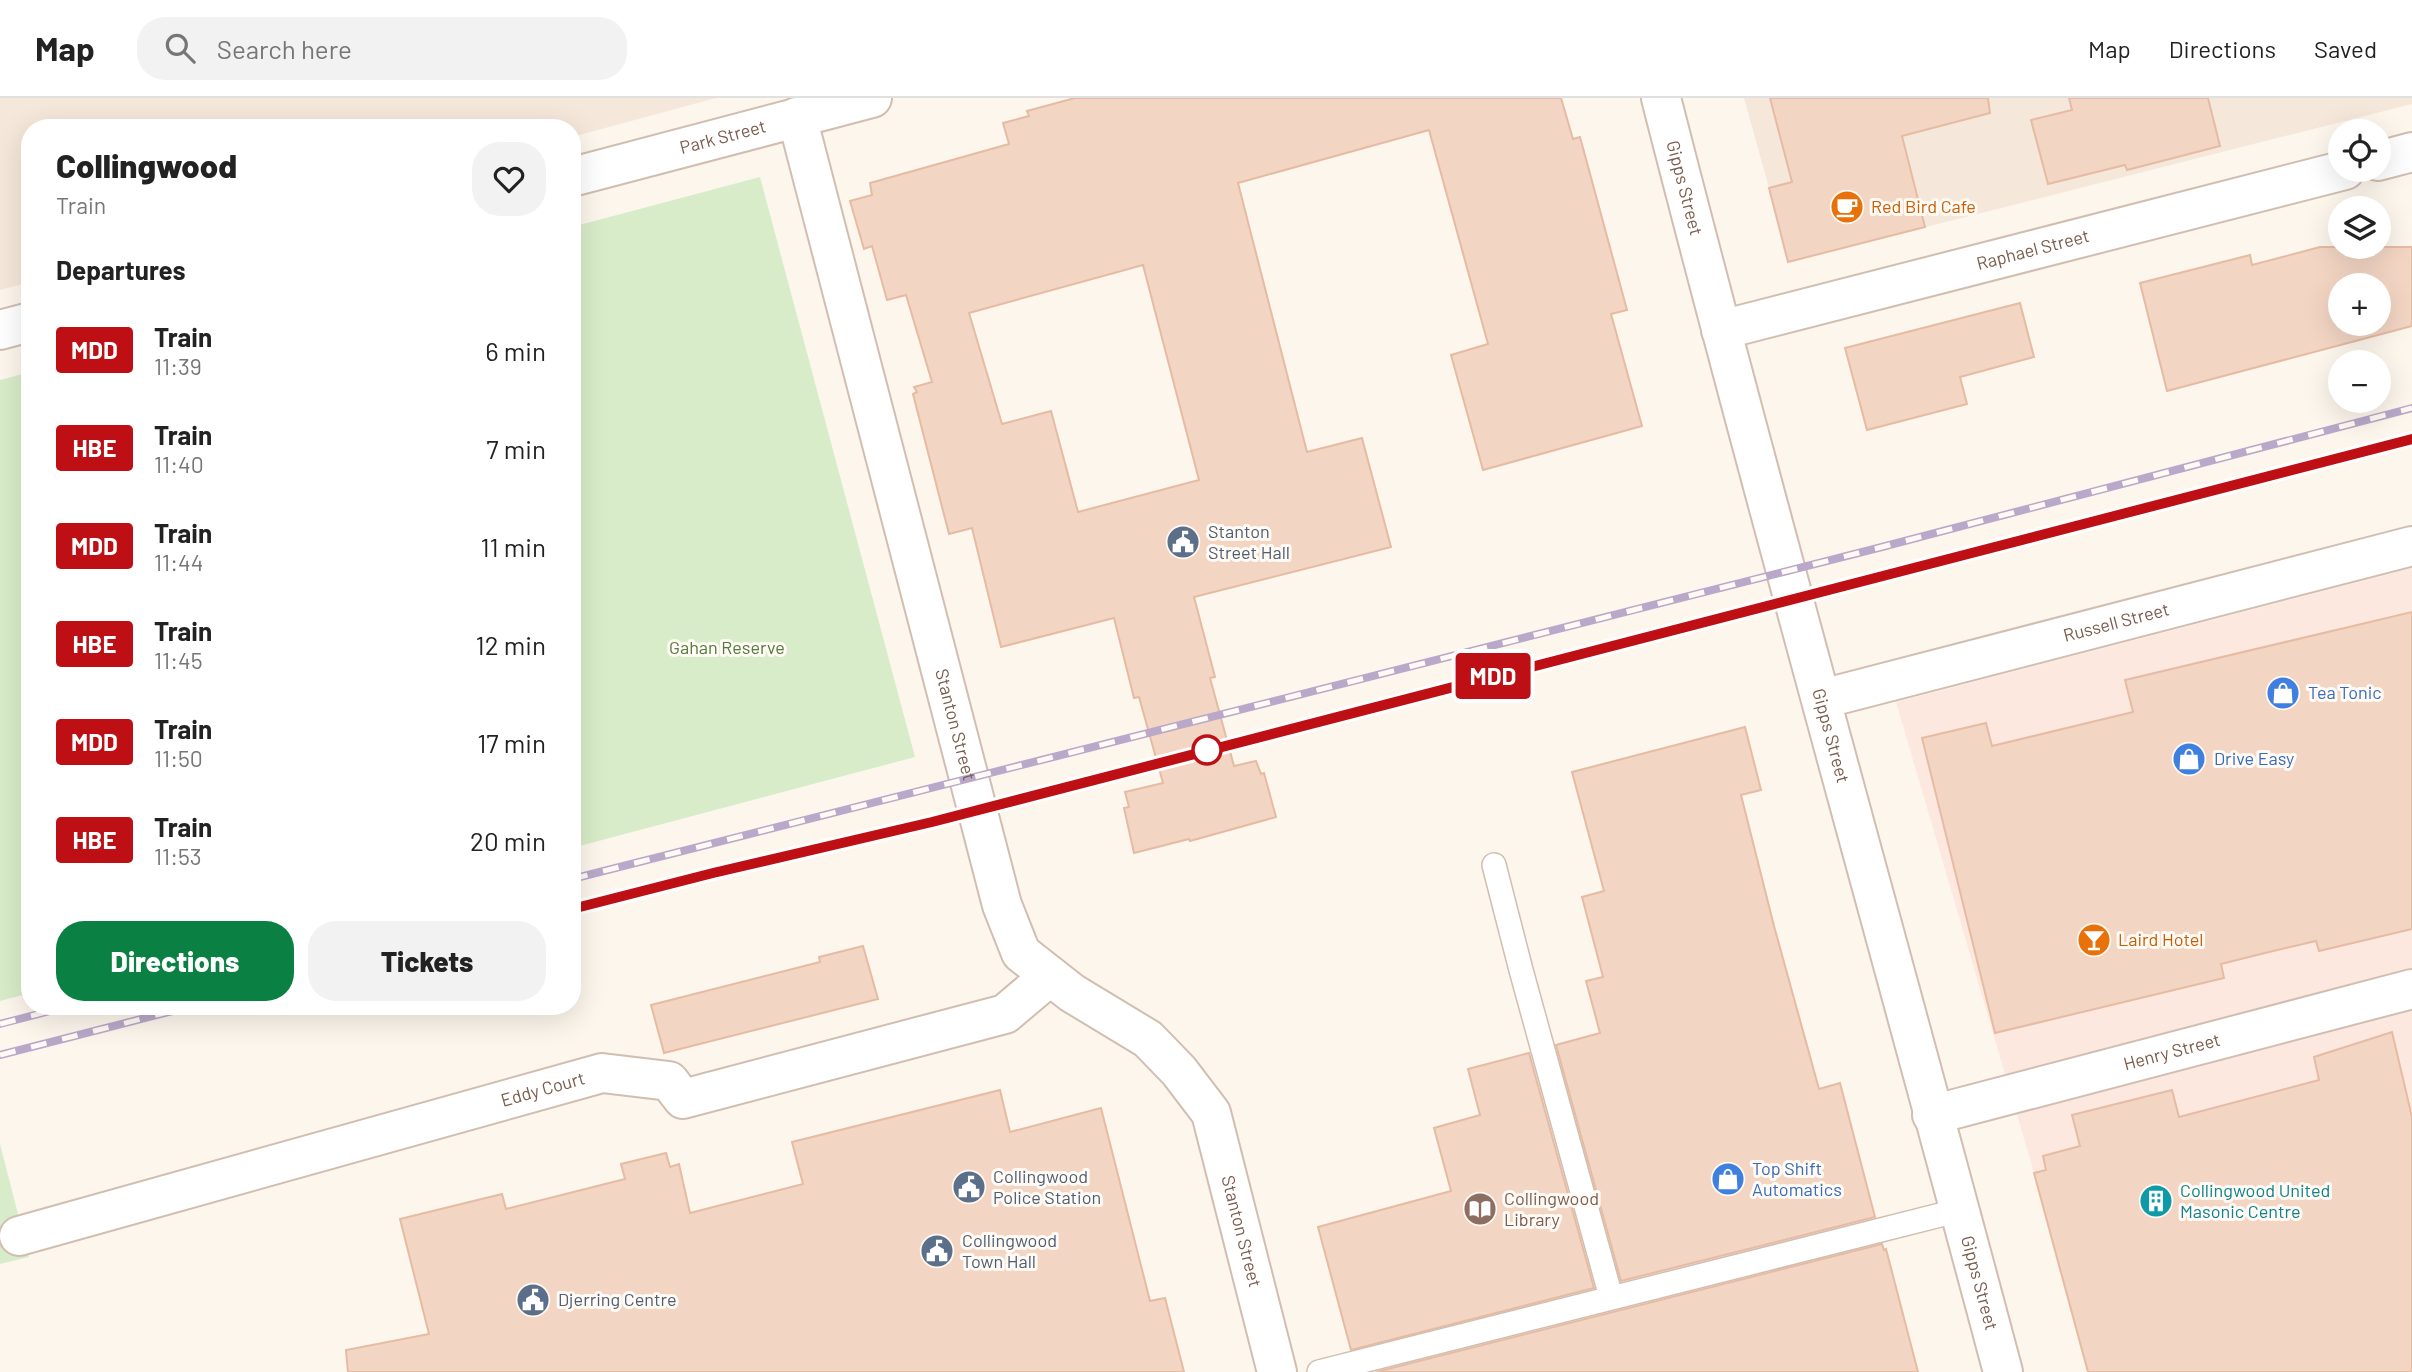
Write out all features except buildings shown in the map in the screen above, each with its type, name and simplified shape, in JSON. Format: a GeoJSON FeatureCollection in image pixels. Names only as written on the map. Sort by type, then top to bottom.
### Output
{"type":"FeatureCollection","features":[{"type":"Feature","properties":{"kind":"street","name":"Park Street"},"geometry":{"type":"LineString","coordinates":[[581,175],[872,98]]}},
{"type":"Feature","properties":{"kind":"street","name":"Gipps Street"},"geometry":{"type":"LineString","coordinates":[[1661,98],[1721,330],[2003,1372]]}},
{"type":"Feature","properties":{"kind":"street","name":"Stanton Street"},"geometry":{"type":"LineString","coordinates":[[797,117],[1002,905],[1021,953],[1072,993],[1148,1039],[1179,1071],[1210,1113],[1277,1372]]}},
{"type":"Feature","properties":{"kind":"street"},"geometry":{"type":"LineString","coordinates":[[2391,158],[2412,152]]}},
{"type":"Feature","properties":{"kind":"street","name":"Raphael Street"},"geometry":{"type":"LineString","coordinates":[[1721,330],[2328,174]]}},
{"type":"Feature","properties":{"kind":"street"},"geometry":{"type":"LineString","coordinates":[[0,330],[21,325]]}},
{"type":"Feature","properties":{"kind":"street","name":"Russell Street"},"geometry":{"type":"LineString","coordinates":[[1822,699],[2412,546]]}},
{"type":"Feature","properties":{"kind":"street","name":"Eddy Court"},"geometry":{"type":"LineString","coordinates":[[19,1236],[602,1073],[669,1081],[683,1098],[1005,1014],[1051,976]]}},
{"type":"Feature","properties":{"kind":"street","name":"Henry Street"},"geometry":{"type":"LineString","coordinates":[[1932,1115],[2412,989]]}},
{"type":"Feature","properties":{"kind":"lane"},"geometry":{"type":"LineString","coordinates":[[1494,865],[1611,1297]]}},
{"type":"Feature","properties":{"kind":"lane"},"geometry":{"type":"LineString","coordinates":[[1319,1372],[1960,1210]]}},
{"type":"Feature","properties":{"kind":"shaded area"},"geometry":{"type":"Polygon","coordinates":[[[0,98],[716,98],[581,135],[581,119],[21,119],[21,284],[0,290],[0,98]]]}},
{"type":"Feature","properties":{"kind":"shaded area"},"geometry":{"type":"Polygon","coordinates":[[[1744,98],[2412,98],[2412,104],[2353,119],[2328,119],[2328,125],[1827,252],[1769,188],[1744,98]]]}},
{"type":"Feature","properties":{"kind":"shaded area"},"geometry":{"type":"Polygon","coordinates":[[[2412,568],[2412,1372],[2088,1372],[2034,1173],[1896,702],[2412,568]]]}},
{"type":"Feature","properties":{"kind":"green space","name":"Gahan Reserve"},"geometry":{"type":"Polygon","coordinates":[[[760,177],[915,757],[581,846],[581,225],[760,177]]]}},
{"type":"Feature","properties":{"kind":"green space"},"geometry":{"type":"Polygon","coordinates":[[[21,374],[21,995],[0,1001],[0,380],[21,374]]]}},
{"type":"Feature","properties":{"kind":"green space"},"geometry":{"type":"Polygon","coordinates":[[[0,1144],[29,1257],[0,1264],[0,1144]]]}},
{"type":"Feature","properties":{"kind":"railway"},"geometry":{"type":"LineString","coordinates":[[581,877],[1878,548],[2412,408]]}},
{"type":"Feature","properties":{"kind":"railway"},"geometry":{"type":"LineString","coordinates":[[581,907],[932,822],[2412,439]]}},
{"type":"Feature","properties":{"kind":"railway"},"geometry":{"type":"LineString","coordinates":[[0,1024],[34,1015]]}},
{"type":"Feature","properties":{"kind":"railway"},"geometry":{"type":"LineString","coordinates":[[0,1055],[157,1015]]}},
{"type":"Feature","properties":{"kind":"train","name":"MDD"},"geometry":{"type":"LineString","coordinates":[[581,907],[932,822],[2412,439]]}},
{"type":"Feature","properties":{"kind":"place","name":"Red Bird Cafe"},"geometry":{"type":"Point","coordinates":[1847,207]}},
{"type":"Feature","properties":{"kind":"place","name":"Stanton Street Hall"},"geometry":{"type":"Point","coordinates":[1183,542]}},
{"type":"Feature","properties":{"kind":"place","name":"Tea Tonic"},"geometry":{"type":"Point","coordinates":[2283,693]}},
{"type":"Feature","properties":{"kind":"place","name":"Drive Easy"},"geometry":{"type":"Point","coordinates":[2189,759]}},
{"type":"Feature","properties":{"kind":"place","name":"Laird Hotel"},"geometry":{"type":"Point","coordinates":[2094,940]}},
{"type":"Feature","properties":{"kind":"place","name":"Top Shift Automatics"},"geometry":{"type":"Point","coordinates":[1728,1179]}},
{"type":"Feature","properties":{"kind":"place","name":"Collingwood Police Station"},"geometry":{"type":"Point","coordinates":[969,1187]}},
{"type":"Feature","properties":{"kind":"place","name":"Collingwood United Masonic Centre"},"geometry":{"type":"Point","coordinates":[2156,1201]}},
{"type":"Feature","properties":{"kind":"place","name":"Collingwood Library"},"geometry":{"type":"Point","coordinates":[1480,1209]}},
{"type":"Feature","properties":{"kind":"place","name":"Collingwood Town Hall"},"geometry":{"type":"Point","coordinates":[937,1251]}},
{"type":"Feature","properties":{"kind":"place","name":"Djerring Centre"},"geometry":{"type":"Point","coordinates":[533,1300]}}]}
